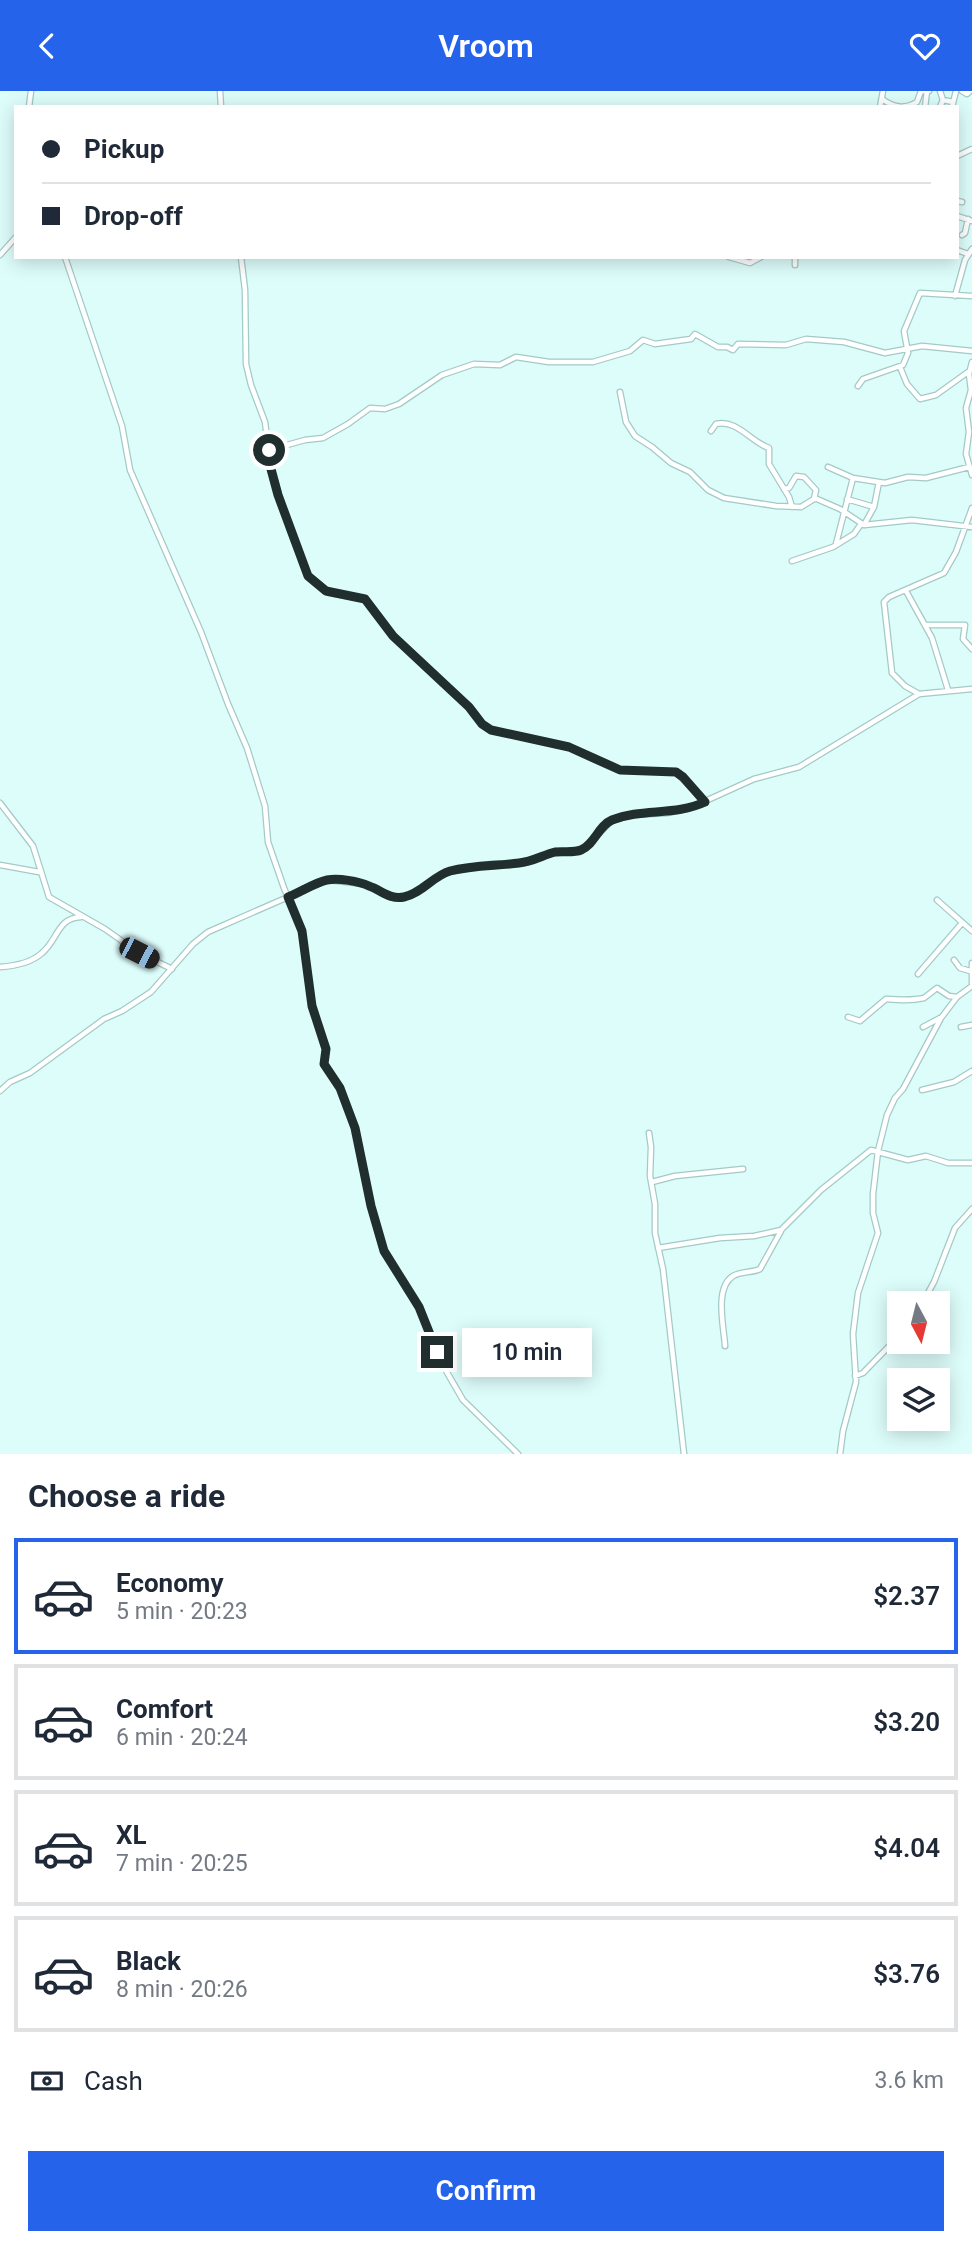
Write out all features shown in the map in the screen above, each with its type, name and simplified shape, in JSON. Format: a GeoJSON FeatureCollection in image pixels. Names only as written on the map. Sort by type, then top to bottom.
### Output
{"type":"FeatureCollection","features":[{"type":"Feature","properties":{"kind":"street"},"geometry":{"type":"LineString","coordinates":[[880,105],[883,91]]}},
{"type":"Feature","properties":{"kind":"street"},"geometry":{"type":"LineString","coordinates":[[910,105],[917,102],[921,91],[928,91]]}},
{"type":"Feature","properties":{"kind":"street"},"geometry":{"type":"LineString","coordinates":[[940,91],[943,100],[941,105]]}},
{"type":"Feature","properties":{"kind":"street"},"geometry":{"type":"LineString","coordinates":[[943,100],[952,105],[956,91]]}},
{"type":"Feature","properties":{"kind":"street"},"geometry":{"type":"LineString","coordinates":[[962,91],[967,94],[970,91]]}},
{"type":"Feature","properties":{"kind":"street"},"geometry":{"type":"LineString","coordinates":[[882,99],[891,105]]}},
{"type":"Feature","properties":{"kind":"street"},"geometry":{"type":"LineString","coordinates":[[970,220],[964,233],[972,232]]}},
{"type":"Feature","properties":{"kind":"street"},"geometry":{"type":"LineString","coordinates":[[0,255],[14,239]]}},
{"type":"Feature","properties":{"kind":"street"},"geometry":{"type":"LineString","coordinates":[[955,296],[971,251]]}},
{"type":"Feature","properties":{"kind":"street"},"geometry":{"type":"LineString","coordinates":[[66,259],[122,426],[130,470],[206,645],[220,686],[247,748],[265,806],[268,842],[302,931],[312,1006],[326,1049],[324,1064],[340,1088],[355,1128],[371,1206],[384,1251],[419,1307],[441,1361],[463,1400],[518,1454]]}},
{"type":"Feature","properties":{"kind":"street"},"geometry":{"type":"LineString","coordinates":[[241,259],[245,290],[246,365],[265,422],[271,469],[278,495],[308,576],[326,591],[365,599],[393,636],[469,707],[484,726],[507,735],[569,747],[620,770],[676,772],[705,802]]}},
{"type":"Feature","properties":{"kind":"street"},"geometry":{"type":"LineString","coordinates":[[736,259],[750,263],[757,259]]}},
{"type":"Feature","properties":{"kind":"street"},"geometry":{"type":"LineString","coordinates":[[795,259],[795,265]]}},
{"type":"Feature","properties":{"kind":"street"},"geometry":{"type":"LineString","coordinates":[[858,386],[863,379],[900,367],[907,357],[904,331],[920,293],[972,296]]}},
{"type":"Feature","properties":{"kind":"street"},"geometry":{"type":"LineString","coordinates":[[269,450],[323,438],[369,408],[385,409],[399,404],[446,374],[474,364],[500,365],[514,357],[549,362],[587,363],[621,355],[643,340],[655,344],[688,341],[695,334],[718,347],[733,350],[738,344],[786,345],[806,339],[844,342],[885,352],[922,346],[972,351]]}},
{"type":"Feature","properties":{"kind":"street"},"geometry":{"type":"LineString","coordinates":[[972,362],[969,372],[971,390],[966,408],[969,432],[966,454],[972,475]]}},
{"type":"Feature","properties":{"kind":"street"},"geometry":{"type":"LineString","coordinates":[[900,367],[907,384],[920,399],[936,395],[969,372]]}},
{"type":"Feature","properties":{"kind":"street"},"geometry":{"type":"LineString","coordinates":[[620,392],[626,422],[635,436],[671,463],[686,469],[708,490],[724,498],[792,507],[804,506],[814,499],[816,490],[804,477],[796,476],[789,488],[784,489]]}},
{"type":"Feature","properties":{"kind":"street"},"geometry":{"type":"LineString","coordinates":[[711,431],[716,423],[728,423],[757,444],[769,448],[769,464],[792,507]]}},
{"type":"Feature","properties":{"kind":"street"},"geometry":{"type":"LineString","coordinates":[[828,467],[853,478],[888,483],[908,477],[926,478],[969,467]]}},
{"type":"Feature","properties":{"kind":"street"},"geometry":{"type":"LineString","coordinates":[[836,544],[853,478]]}},
{"type":"Feature","properties":{"kind":"street"},"geometry":{"type":"LineString","coordinates":[[792,561],[823,551],[854,534],[874,507],[878,482]]}},
{"type":"Feature","properties":{"kind":"street"},"geometry":{"type":"LineString","coordinates":[[814,499],[863,524],[918,520],[969,528]]}},
{"type":"Feature","properties":{"kind":"street"},"geometry":{"type":"LineString","coordinates":[[847,499],[874,507]]}},
{"type":"Feature","properties":{"kind":"street"},"geometry":{"type":"LineString","coordinates":[[919,694],[894,678],[890,668],[884,602],[889,597],[944,573],[969,528],[972,508]]}},
{"type":"Feature","properties":{"kind":"street"},"geometry":{"type":"LineString","coordinates":[[906,591],[937,652],[948,690]]}},
{"type":"Feature","properties":{"kind":"street"},"geometry":{"type":"LineString","coordinates":[[925,625],[965,625],[963,639],[972,649]]}},
{"type":"Feature","properties":{"kind":"street"},"geometry":{"type":"LineString","coordinates":[[0,1091],[10,1082],[30,1073],[104,1019],[151,992],[192,944],[208,932],[324,881],[365,884],[390,896],[401,898],[418,892],[441,875],[453,871],[491,864],[519,863],[553,853],[579,851],[612,820],[647,813],[674,812],[705,802],[754,779],[799,767],[919,694],[972,689]]}},
{"type":"Feature","properties":{"kind":"street"},"geometry":{"type":"LineString","coordinates":[[0,803],[31,841],[49,897],[105,929],[139,953],[172,969]]}},
{"type":"Feature","properties":{"kind":"street"},"geometry":{"type":"LineString","coordinates":[[0,865],[40,872]]}},
{"type":"Feature","properties":{"kind":"street"},"geometry":{"type":"LineString","coordinates":[[937,900],[972,931]]}},
{"type":"Feature","properties":{"kind":"street"},"geometry":{"type":"LineString","coordinates":[[0,967],[20,964],[37,957],[49,945],[63,923],[82,916]]}},
{"type":"Feature","properties":{"kind":"street"},"geometry":{"type":"LineString","coordinates":[[918,974],[962,923]]}},
{"type":"Feature","properties":{"kind":"street"},"geometry":{"type":"LineString","coordinates":[[954,960],[960,968],[970,971]]}},
{"type":"Feature","properties":{"kind":"street"},"geometry":{"type":"LineString","coordinates":[[839,1454],[856,1382],[853,1334],[858,1293],[878,1233],[873,1213],[873,1194],[878,1151],[886,1120],[895,1098],[903,1089],[941,1019],[957,997],[972,985],[972,963]]}},
{"type":"Feature","properties":{"kind":"street"},"geometry":{"type":"LineString","coordinates":[[848,1017],[860,1021],[886,999],[897,1001],[924,998],[937,988],[949,996],[957,997]]}},
{"type":"Feature","properties":{"kind":"street"},"geometry":{"type":"LineString","coordinates":[[923,1027],[941,1019]]}},
{"type":"Feature","properties":{"kind":"street"},"geometry":{"type":"LineString","coordinates":[[961,1027],[972,1025]]}},
{"type":"Feature","properties":{"kind":"street"},"geometry":{"type":"LineString","coordinates":[[922,1090],[954,1082],[972,1071]]}},
{"type":"Feature","properties":{"kind":"street"},"geometry":{"type":"LineString","coordinates":[[649,1133],[655,1204],[654,1228],[663,1269],[684,1454]]}},
{"type":"Feature","properties":{"kind":"street"},"geometry":{"type":"LineString","coordinates":[[725,1346],[722,1301],[728,1281],[737,1274],[760,1269],[781,1230],[817,1193],[855,1161],[871,1150],[908,1160],[926,1156],[948,1163],[972,1163]]}},
{"type":"Feature","properties":{"kind":"street"},"geometry":{"type":"LineString","coordinates":[[652,1182],[676,1176],[743,1169]]}},
{"type":"Feature","properties":{"kind":"street"},"geometry":{"type":"LineString","coordinates":[[929,1291],[953,1230],[972,1209]]}},
{"type":"Feature","properties":{"kind":"street"},"geometry":{"type":"LineString","coordinates":[[658,1248],[781,1230]]}},
{"type":"Feature","properties":{"kind":"street"},"geometry":{"type":"LineString","coordinates":[[855,1376],[863,1373],[887,1348]]}},
{"type":"Feature","properties":{"kind":"route"},"geometry":{"type":"LineString","coordinates":[[269,450],[278,495],[308,576],[326,591],[365,599],[393,636],[469,707],[484,726],[507,735],[569,747],[620,770],[676,772],[705,802],[674,812],[647,813],[612,820],[582,850],[553,853],[519,863],[491,864],[445,873],[418,892],[401,898],[390,896],[365,884],[331,880],[288,897],[302,931],[312,1006],[326,1049],[324,1064],[340,1088],[355,1128],[382,1245],[419,1307],[437,1352]]}}]}
